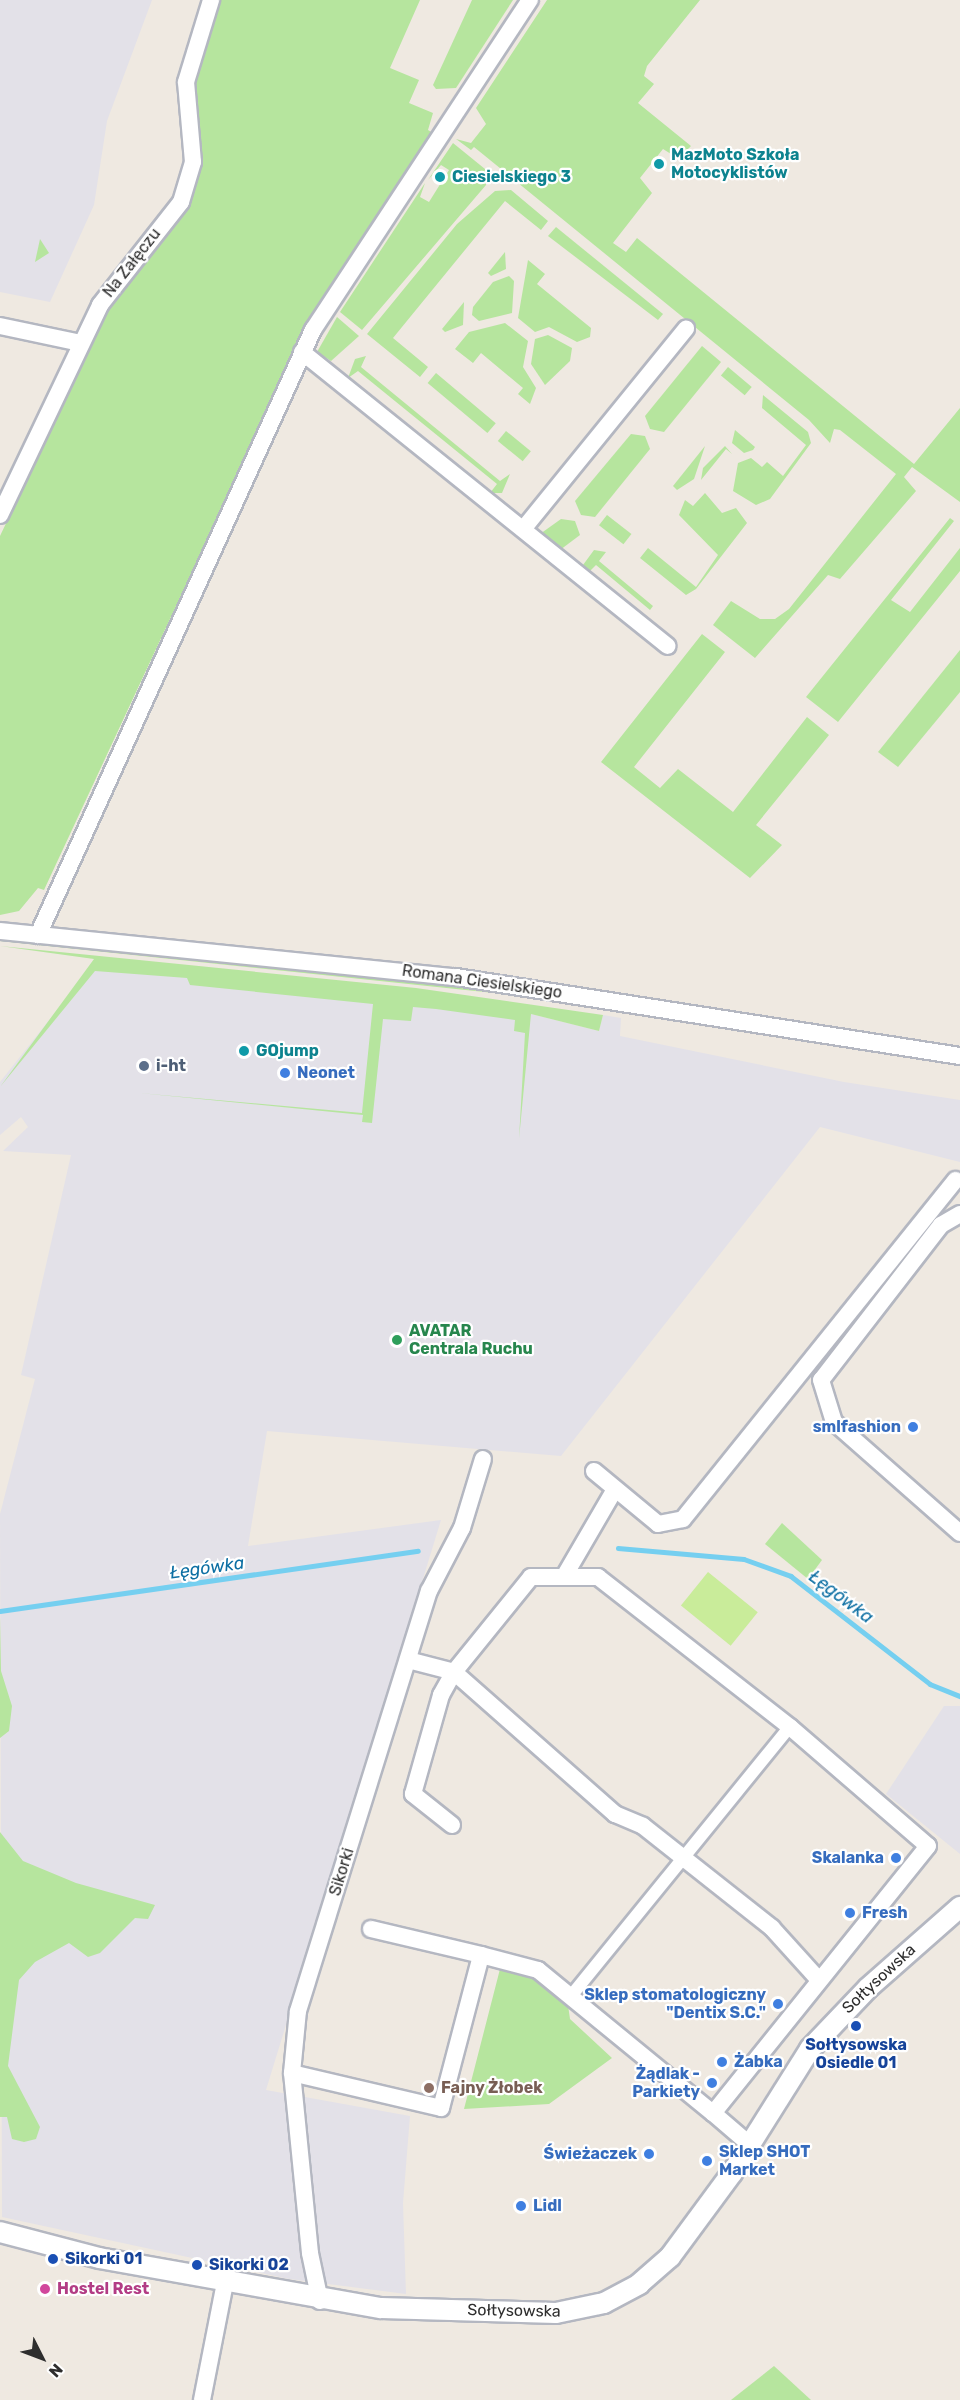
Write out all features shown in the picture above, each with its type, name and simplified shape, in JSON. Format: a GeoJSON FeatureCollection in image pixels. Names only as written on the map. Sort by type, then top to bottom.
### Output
{"type":"FeatureCollection","features":[{"type":"Feature","properties":{"kind":"street","name":"Na Załęczu"},"geometry":{"type":"LineString","coordinates":[[0,515],[81,343],[108,293],[181,202],[193,162],[186,82],[211,0]]}},
{"type":"Feature","properties":{"kind":"street"},"geometry":{"type":"LineString","coordinates":[[38,935],[302,352],[338,289],[530,0]]}},
{"type":"Feature","properties":{"kind":"street"},"geometry":{"type":"LineString","coordinates":[[0,326],[81,343]]}},
{"type":"Feature","properties":{"kind":"street"},"geometry":{"type":"LineString","coordinates":[[524,528],[686,329]]}},
{"type":"Feature","properties":{"kind":"street"},"geometry":{"type":"LineString","coordinates":[[302,352],[524,528],[668,646]]}},
{"type":"Feature","properties":{"kind":"street","name":"Romana Ciesielskiego"},"geometry":{"type":"LineString","coordinates":[[0,931],[456,977],[960,1056]]}},
{"type":"Feature","properties":{"kind":"street"},"geometry":{"type":"LineString","coordinates":[[594,1471],[658,1524],[683,1519],[956,1180]]}},
{"type":"Feature","properties":{"kind":"street"},"geometry":{"type":"LineString","coordinates":[[960,1214],[941,1225],[821,1380],[834,1422],[960,1533]]}},
{"type":"Feature","properties":{"kind":"street","name":"Sikorki"},"geometry":{"type":"LineString","coordinates":[[321,2301],[310,2253],[292,2073],[298,2011],[429,1591],[462,1528],[483,1459]]}},
{"type":"Feature","properties":{"kind":"street"},"geometry":{"type":"LineString","coordinates":[[565,1575],[615,1489]]}},
{"type":"Feature","properties":{"kind":"street"},"geometry":{"type":"LineString","coordinates":[[452,1826],[413,1794],[441,1695],[454,1672],[531,1577],[565,1575],[611,1582],[790,1727],[928,1846],[713,2113]]}},
{"type":"Feature","properties":{"kind":"street"},"geometry":{"type":"LineString","coordinates":[[408,1660],[454,1672],[615,1814],[643,1826],[771,1928],[819,1980]]}},
{"type":"Feature","properties":{"kind":"street"},"geometry":{"type":"LineString","coordinates":[[571,1996],[790,1727]]}},
{"type":"Feature","properties":{"kind":"street","name":"Sołtysowska"},"geometry":{"type":"LineString","coordinates":[[0,2232],[225,2283],[321,2301],[536,2313],[604,2303],[639,2284],[670,2257],[749,2144],[788,2080],[829,2028],[960,1907]]}},
{"type":"Feature","properties":{"kind":"street"},"geometry":{"type":"LineString","coordinates":[[371,1929],[538,1970],[749,2144]]}},
{"type":"Feature","properties":{"kind":"street"},"geometry":{"type":"LineString","coordinates":[[292,2073],[441,2108],[481,1955]]}},
{"type":"Feature","properties":{"kind":"street"},"geometry":{"type":"LineString","coordinates":[[202,2400],[225,2283]]}},
{"type":"Feature","properties":{"kind":"shaded area"},"geometry":{"type":"Polygon","coordinates":[[[0,0],[152,0],[107,121],[94,205],[50,302],[0,292],[0,0]]]}},
{"type":"Feature","properties":{"kind":"shaded area"},"geometry":{"type":"Polygon","coordinates":[[[92,966],[531,1014],[599,1031],[603,1015],[621,1018],[620,1036],[844,1082],[960,1100],[960,1162],[820,1127],[561,1456],[267,1431],[248,1546],[441,1520],[266,2090],[410,2116],[403,2203],[406,2294],[289,2279],[2,2217],[0,1514],[35,1379],[21,1375],[71,1155],[3,1151],[28,1127],[21,1117],[0,1135],[0,1082],[92,966]]]}},
{"type":"Feature","properties":{"kind":"shaded area"},"geometry":{"type":"Polygon","coordinates":[[[944,1706],[960,1706],[960,1854],[886,1794],[944,1706]]]}},
{"type":"Feature","properties":{"kind":"green space"},"geometry":{"type":"Polygon","coordinates":[[[215,0],[420,0],[390,68],[419,80],[409,103],[433,113],[428,130],[433,133],[303,333],[44,890],[38,888],[19,911],[0,915],[0,536],[107,310],[192,194],[197,158],[191,78],[215,0]]]}},
{"type":"Feature","properties":{"kind":"green space"},"geometry":{"type":"Polygon","coordinates":[[[472,0],[513,0],[456,88],[436,89],[433,85],[472,0]]]}},
{"type":"Feature","properties":{"kind":"green space"},"geometry":{"type":"Polygon","coordinates":[[[547,0],[700,0],[647,66],[644,76],[654,84],[638,103],[691,146],[679,159],[663,149],[640,178],[652,193],[613,243],[626,252],[637,238],[914,464],[960,408],[960,502],[912,467],[904,477],[916,491],[840,579],[828,575],[755,658],[713,625],[731,601],[760,619],[775,619],[789,609],[896,474],[840,430],[834,429],[830,443],[809,420],[474,147],[471,150],[456,139],[471,143],[486,124],[476,108],[547,0]]]}},
{"type":"Feature","properties":{"kind":"green space"},"geometry":{"type":"Polygon","coordinates":[[[453,143],[485,169],[486,185],[362,330],[340,312],[425,183],[420,197],[429,202],[449,170],[441,165],[428,180],[453,143]]]}},
{"type":"Feature","properties":{"kind":"green space"},"geometry":{"type":"Polygon","coordinates":[[[511,190],[548,221],[541,230],[505,201],[393,338],[428,367],[420,377],[367,334],[457,224],[495,191],[511,190]]]}},
{"type":"Feature","properties":{"kind":"green space"},"geometry":{"type":"Polygon","coordinates":[[[556,227],[663,314],[658,320],[548,236],[556,227]]]}},
{"type":"Feature","properties":{"kind":"green space"},"geometry":{"type":"Polygon","coordinates":[[[40,239],[49,253],[35,262],[40,239]]]}},
{"type":"Feature","properties":{"kind":"green space"},"geometry":{"type":"Polygon","coordinates":[[[505,252],[506,269],[491,276],[488,273],[505,252]]]}},
{"type":"Feature","properties":{"kind":"green space"},"geometry":{"type":"Polygon","coordinates":[[[528,260],[545,274],[537,284],[591,328],[590,337],[577,342],[549,327],[535,332],[518,318],[528,260]]]}},
{"type":"Feature","properties":{"kind":"green space"},"geometry":{"type":"Polygon","coordinates":[[[509,276],[514,281],[512,313],[479,321],[472,315],[473,307],[493,282],[509,276]]]}},
{"type":"Feature","properties":{"kind":"green space"},"geometry":{"type":"Polygon","coordinates":[[[464,302],[463,325],[445,332],[442,329],[464,302]]]}},
{"type":"Feature","properties":{"kind":"green space"},"geometry":{"type":"Polygon","coordinates":[[[337,317],[359,336],[331,361],[317,352],[337,317]]]}},
{"type":"Feature","properties":{"kind":"green space"},"geometry":{"type":"Polygon","coordinates":[[[505,323],[528,341],[523,367],[536,388],[530,404],[518,394],[523,388],[481,353],[473,363],[455,349],[469,332],[505,323]]]}},
{"type":"Feature","properties":{"kind":"green space"},"geometry":{"type":"Polygon","coordinates":[[[548,335],[572,348],[570,361],[545,385],[531,364],[535,339],[548,335]]]}},
{"type":"Feature","properties":{"kind":"green space"},"geometry":{"type":"Polygon","coordinates":[[[702,346],[721,362],[664,432],[650,429],[645,416],[702,346]]]}},
{"type":"Feature","properties":{"kind":"green space"},"geometry":{"type":"Polygon","coordinates":[[[366,356],[361,367],[500,481],[510,474],[502,493],[490,493],[497,484],[358,371],[348,378],[355,359],[366,356]]]}},
{"type":"Feature","properties":{"kind":"green space"},"geometry":{"type":"Polygon","coordinates":[[[728,367],[752,387],[745,395],[721,375],[728,367]]]}},
{"type":"Feature","properties":{"kind":"green space"},"geometry":{"type":"Polygon","coordinates":[[[436,373],[496,423],[487,433],[428,383],[436,373]]]}},
{"type":"Feature","properties":{"kind":"green space"},"geometry":{"type":"Polygon","coordinates":[[[763,395],[808,432],[811,443],[770,499],[756,505],[733,491],[738,463],[751,458],[762,467],[767,462],[783,476],[806,445],[762,408],[763,395]]]}},
{"type":"Feature","properties":{"kind":"green space"},"geometry":{"type":"Polygon","coordinates":[[[735,430],[755,447],[753,450],[744,453],[732,443],[735,430]]]}},
{"type":"Feature","properties":{"kind":"green space"},"geometry":{"type":"Polygon","coordinates":[[[506,431],[531,451],[523,461],[498,441],[506,431]]]}},
{"type":"Feature","properties":{"kind":"green space"},"geometry":{"type":"Polygon","coordinates":[[[631,434],[645,436],[650,449],[595,517],[581,515],[575,501],[631,434]]]}},
{"type":"Feature","properties":{"kind":"green space"},"geometry":{"type":"Polygon","coordinates":[[[705,446],[694,479],[677,490],[673,486],[705,446]]]}},
{"type":"Feature","properties":{"kind":"green space"},"geometry":{"type":"Polygon","coordinates":[[[725,446],[732,454],[726,449],[701,480],[703,468],[725,446]]]}},
{"type":"Feature","properties":{"kind":"green space"},"geometry":{"type":"Polygon","coordinates":[[[705,493],[722,513],[736,508],[747,523],[696,589],[686,595],[640,558],[648,548],[696,587],[718,555],[679,515],[685,500],[693,506],[705,493]]]}},
{"type":"Feature","properties":{"kind":"green space"},"geometry":{"type":"Polygon","coordinates":[[[607,515],[631,534],[623,544],[599,525],[607,515]]]}},
{"type":"Feature","properties":{"kind":"green space"},"geometry":{"type":"Polygon","coordinates":[[[950,518],[954,521],[891,600],[910,612],[960,548],[960,571],[838,722],[806,697],[950,518]]]}},
{"type":"Feature","properties":{"kind":"green space"},"geometry":{"type":"Polygon","coordinates":[[[561,519],[575,521],[580,535],[560,550],[540,534],[561,519]]]}},
{"type":"Feature","properties":{"kind":"green space"},"geometry":{"type":"Polygon","coordinates":[[[594,550],[606,552],[599,561],[653,606],[650,610],[596,565],[588,573],[583,565],[594,550]]]}},
{"type":"Feature","properties":{"kind":"green space"},"geometry":{"type":"Polygon","coordinates":[[[702,634],[725,652],[634,767],[660,788],[678,769],[733,812],[807,717],[829,735],[756,825],[782,845],[750,878],[601,762],[702,634]]]}},
{"type":"Feature","properties":{"kind":"green space"},"geometry":{"type":"Polygon","coordinates":[[[960,650],[960,692],[898,767],[878,752],[960,650]]]}},
{"type":"Feature","properties":{"kind":"green space"},"geometry":{"type":"Polygon","coordinates":[[[0,939],[403,979],[494,993],[0,941],[0,939]]]}},
{"type":"Feature","properties":{"kind":"green space"},"geometry":{"type":"Polygon","coordinates":[[[0,946],[416,988],[603,1015],[599,1031],[531,1014],[519,1139],[525,1033],[514,1031],[515,1020],[436,1009],[413,1007],[411,1021],[383,1019],[372,1123],[362,1122],[363,1115],[139,1093],[362,1113],[373,1004],[190,985],[187,978],[95,971],[0,1087],[94,959],[0,946]]]}},
{"type":"Feature","properties":{"kind":"green space"},"geometry":{"type":"Polygon","coordinates":[[[782,1523],[822,1560],[808,1579],[765,1544],[782,1523]]]}},
{"type":"Feature","properties":{"kind":"green space"},"geometry":{"type":"Polygon","coordinates":[[[708,1572],[758,1612],[731,1646],[681,1605],[708,1572]]]}},
{"type":"Feature","properties":{"kind":"green space"},"geometry":{"type":"Polygon","coordinates":[[[0,1616],[1,1671],[12,1706],[9,1731],[0,1738],[0,1616]]]}},
{"type":"Feature","properties":{"kind":"green space"},"geometry":{"type":"Polygon","coordinates":[[[0,1832],[23,1861],[76,1883],[155,1905],[148,1919],[135,1918],[100,1953],[88,1957],[69,1943],[35,1962],[19,1980],[8,2066],[40,2127],[36,2139],[24,2142],[12,2139],[7,2117],[0,2117],[0,1832]]]}},
{"type":"Feature","properties":{"kind":"green space"},"geometry":{"type":"Polygon","coordinates":[[[500,1969],[533,1979],[568,2005],[570,2019],[612,2058],[549,2104],[464,2109],[500,1969]]]}},
{"type":"Feature","properties":{"kind":"green space"},"geometry":{"type":"Polygon","coordinates":[[[774,2366],[811,2400],[731,2400],[774,2366]]]}},
{"type":"Feature","properties":{"kind":"waterway","name":"Łęgówka"},"geometry":{"type":"LineString","coordinates":[[618,1548],[744,1559],[791,1576],[930,1684],[960,1696]]}},
{"type":"Feature","properties":{"kind":"waterway","name":"Łęgówka"},"geometry":{"type":"LineString","coordinates":[[0,1611],[418,1551]]}},
{"type":"Feature","properties":{"kind":"place","name":"MazMoto Szkoła Motocyklistów"},"geometry":{"type":"Point","coordinates":[659,164]}},
{"type":"Feature","properties":{"kind":"place","name":"Ciesielskiego 3"},"geometry":{"type":"Point","coordinates":[440,177]}},
{"type":"Feature","properties":{"kind":"place","name":"GOjump"},"geometry":{"type":"Point","coordinates":[244,1051]}},
{"type":"Feature","properties":{"kind":"place","name":"i-ht"},"geometry":{"type":"Point","coordinates":[144,1066]}},
{"type":"Feature","properties":{"kind":"place","name":"Neonet"},"geometry":{"type":"Point","coordinates":[285,1073]}},
{"type":"Feature","properties":{"kind":"place","name":"AVATAR Centrala Ruchu"},"geometry":{"type":"Point","coordinates":[397,1340]}},
{"type":"Feature","properties":{"kind":"place","name":"smlfashion"},"geometry":{"type":"Point","coordinates":[913,1427]}},
{"type":"Feature","properties":{"kind":"place","name":"Skalanka"},"geometry":{"type":"Point","coordinates":[896,1858]}},
{"type":"Feature","properties":{"kind":"place","name":"Fresh"},"geometry":{"type":"Point","coordinates":[850,1913]}},
{"type":"Feature","properties":{"kind":"place","name":"Sklep stomatologiczny \"Dentix S.C.\""},"geometry":{"type":"Point","coordinates":[778,2004]}},
{"type":"Feature","properties":{"kind":"place","name":"Sołtysowska Osiedle 01"},"geometry":{"type":"Point","coordinates":[856,2026]}},
{"type":"Feature","properties":{"kind":"place","name":"Żabka"},"geometry":{"type":"Point","coordinates":[722,2062]}},
{"type":"Feature","properties":{"kind":"place","name":"Żądlak - Parkiety"},"geometry":{"type":"Point","coordinates":[712,2083]}},
{"type":"Feature","properties":{"kind":"place","name":"Fajny Żłobek"},"geometry":{"type":"Point","coordinates":[429,2088]}},
{"type":"Feature","properties":{"kind":"place","name":"Świeżaczek"},"geometry":{"type":"Point","coordinates":[649,2154]}},
{"type":"Feature","properties":{"kind":"place","name":"Sklep SHOT Market"},"geometry":{"type":"Point","coordinates":[707,2161]}},
{"type":"Feature","properties":{"kind":"place","name":"Lidl"},"geometry":{"type":"Point","coordinates":[521,2206]}},
{"type":"Feature","properties":{"kind":"place","name":"Sikorki 01"},"geometry":{"type":"Point","coordinates":[53,2259]}},
{"type":"Feature","properties":{"kind":"place","name":"Sikorki 02"},"geometry":{"type":"Point","coordinates":[197,2265]}},
{"type":"Feature","properties":{"kind":"place","name":"Hostel Rest"},"geometry":{"type":"Point","coordinates":[45,2289]}}]}
